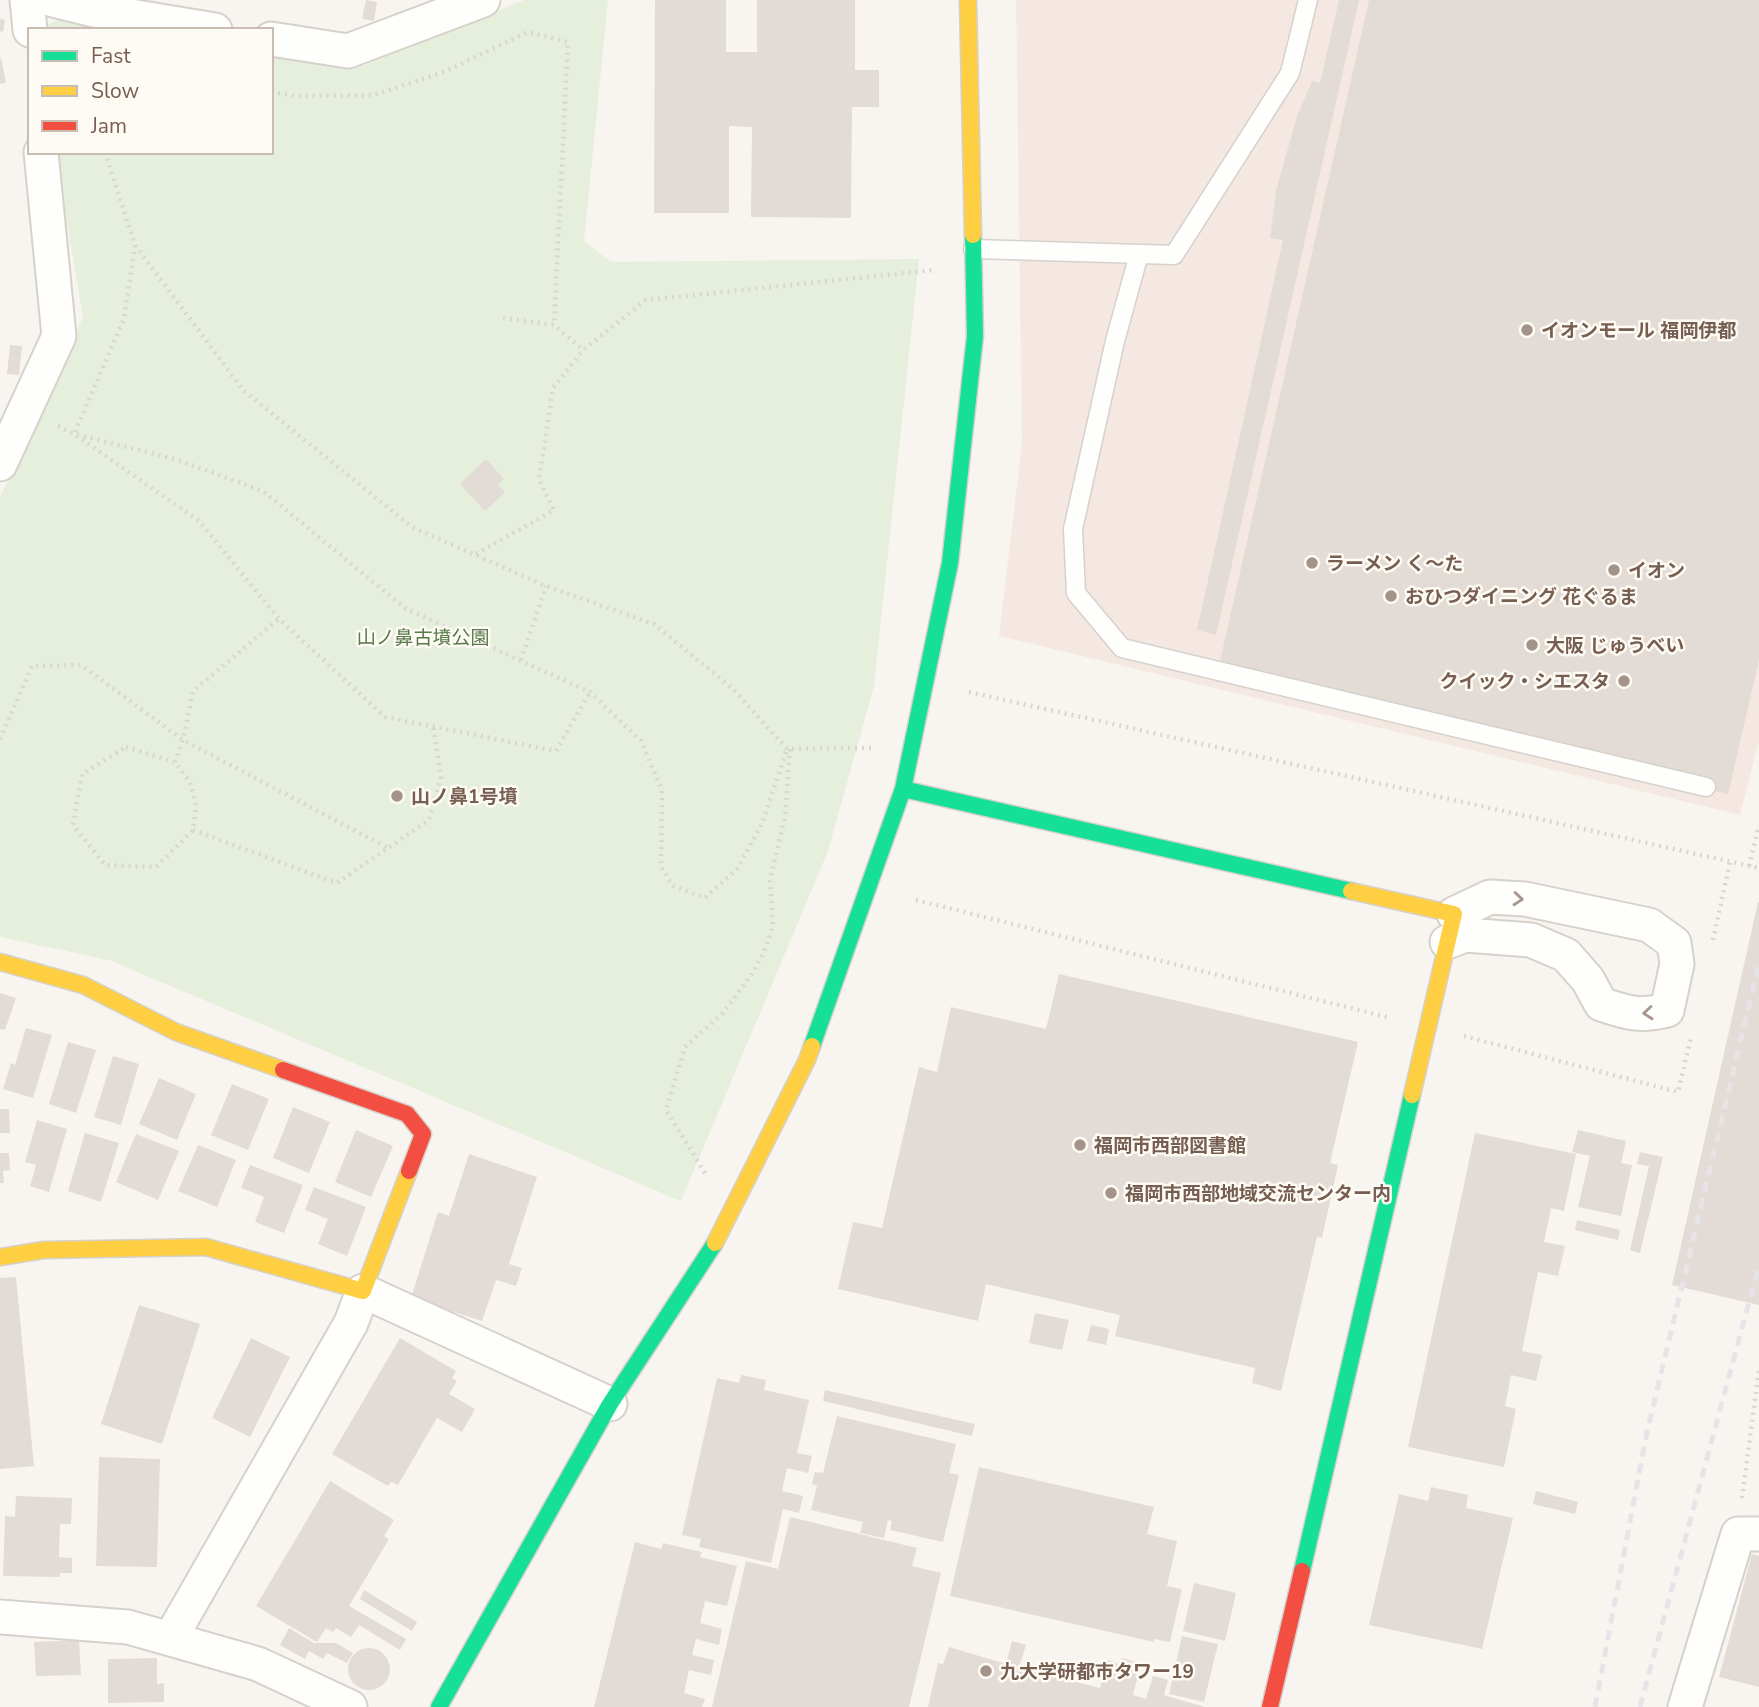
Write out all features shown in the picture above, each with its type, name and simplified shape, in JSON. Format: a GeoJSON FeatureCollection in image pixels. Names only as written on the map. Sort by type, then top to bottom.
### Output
{"type":"FeatureCollection","features":[{"type":"Feature","properties":{"kind":"street"},"geometry":{"type":"LineString","coordinates":[[27,0],[30,28]]}},
{"type":"Feature","properties":{"kind":"street"},"geometry":{"type":"LineString","coordinates":[[53,0],[94,10],[203,28]]}},
{"type":"Feature","properties":{"kind":"street"},"geometry":{"type":"LineString","coordinates":[[273,39],[348,51],[483,0]]}},
{"type":"Feature","properties":{"kind":"street"},"geometry":{"type":"LineString","coordinates":[[439,1707],[610,1404],[714,1245],[807,1060],[903,789],[950,563],[975,335],[968,0]]}},
{"type":"Feature","properties":{"kind":"street"},"geometry":{"type":"LineString","coordinates":[[0,464],[59,336],[41,154]]}},
{"type":"Feature","properties":{"kind":"street"},"geometry":{"type":"LineString","coordinates":[[903,789],[1450,928],[1465,935],[1531,940],[1566,955],[1588,980],[1601,1004],[1625,1012],[1646,1015],[1667,1010],[1677,964],[1674,943],[1649,925],[1525,899],[1490,897],[1450,928],[1270,1707]]}},
{"type":"Feature","properties":{"kind":"street"},"geometry":{"type":"LineString","coordinates":[[0,962],[83,985],[176,1032],[407,1114],[422,1134],[351,1324],[170,1639]]}},
{"type":"Feature","properties":{"kind":"street"},"geometry":{"type":"LineString","coordinates":[[0,1257],[44,1250],[206,1247],[362,1291],[610,1404]]}},
{"type":"Feature","properties":{"kind":"street"},"geometry":{"type":"LineString","coordinates":[[1685,1707],[1748,1534]]}},
{"type":"Feature","properties":{"kind":"street"},"geometry":{"type":"LineString","coordinates":[[0,1617],[128,1627],[258,1664],[350,1707]]}},
{"type":"Feature","properties":{"kind":"lane"},"geometry":{"type":"LineString","coordinates":[[973,249],[1174,255],[1290,73],[1308,0]]}},
{"type":"Feature","properties":{"kind":"lane"},"geometry":{"type":"LineString","coordinates":[[1139,254],[1115,341],[1073,529],[1076,593],[1122,648],[1706,787]]}},
{"type":"Feature","properties":{"kind":"path"},"geometry":{"type":"LineString","coordinates":[[273,92],[295,96],[374,95],[443,72],[528,32],[568,42],[554,325]]}},
{"type":"Feature","properties":{"kind":"path"},"geometry":{"type":"LineString","coordinates":[[106,154],[135,245],[243,390],[412,527],[546,586],[654,624],[733,689],[788,749],[785,817],[770,881],[773,926],[764,952],[752,974],[723,1013],[685,1047],[666,1110],[707,1176]]}},
{"type":"Feature","properties":{"kind":"path"},"geometry":{"type":"LineString","coordinates":[[74,434],[124,319],[135,245]]}},
{"type":"Feature","properties":{"kind":"path"},"geometry":{"type":"LineString","coordinates":[[475,555],[555,510],[539,480],[553,388],[583,350],[646,300],[934,270],[974,269]]}},
{"type":"Feature","properties":{"kind":"path"},"geometry":{"type":"LineString","coordinates":[[503,318],[554,325],[583,350]]}},
{"type":"Feature","properties":{"kind":"path"},"geometry":{"type":"LineString","coordinates":[[25,410],[74,434],[199,521],[279,619],[385,717],[556,751],[590,691]]}},
{"type":"Feature","properties":{"kind":"path"},"geometry":{"type":"LineString","coordinates":[[74,434],[175,459],[263,491],[406,609],[590,691],[641,741],[662,790],[661,867],[673,886],[705,898],[737,869],[762,824],[788,749]]}},
{"type":"Feature","properties":{"kind":"path"},"geometry":{"type":"LineString","coordinates":[[521,660],[546,586]]}},
{"type":"Feature","properties":{"kind":"path"},"geometry":{"type":"LineString","coordinates":[[175,762],[194,691],[279,619]]}},
{"type":"Feature","properties":{"kind":"path"},"geometry":{"type":"LineString","coordinates":[[0,739],[32,666],[81,665],[183,740],[388,848]]}},
{"type":"Feature","properties":{"kind":"path"},"geometry":{"type":"LineString","coordinates":[[970,692],[1759,868]]}},
{"type":"Feature","properties":{"kind":"path"},"geometry":{"type":"LineString","coordinates":[[193,830],[337,883],[429,820],[441,777],[433,726]]}},
{"type":"Feature","properties":{"kind":"path"},"geometry":{"type":"LineString","coordinates":[[126,747],[175,762],[190,782],[196,806],[193,830],[156,867],[105,865],[73,825],[82,774],[126,747]]}},
{"type":"Feature","properties":{"kind":"path"},"geometry":{"type":"LineString","coordinates":[[788,749],[871,748]]}},
{"type":"Feature","properties":{"kind":"path"},"geometry":{"type":"LineString","coordinates":[[1749,866],[1759,825]]}},
{"type":"Feature","properties":{"kind":"path"},"geometry":{"type":"LineString","coordinates":[[1712,943],[1730,862]]}},
{"type":"Feature","properties":{"kind":"path"},"geometry":{"type":"LineString","coordinates":[[916,900],[1678,1092],[1693,1024]]}},
{"type":"Feature","properties":{"kind":"path"},"geometry":{"type":"LineString","coordinates":[[1748,1534],[1759,1370]]}},
{"type":"Feature","properties":{"kind":"shaded area","name":"イオンモール 福岡伊都"},"geometry":{"type":"Polygon","coordinates":[[[1016,0],[1759,0],[1759,741],[1740,815],[999,636],[1022,443],[1016,0]]]}},
{"type":"Feature","properties":{"kind":"green space","name":"山ノ鼻古墳公園"},"geometry":{"type":"Polygon","coordinates":[[[524,0],[608,0],[584,241],[611,262],[919,259],[874,686],[828,851],[681,1201],[109,960],[0,937],[0,497],[83,317],[55,154],[273,154],[273,51],[362,66],[524,0]]]}},
{"type":"Feature","properties":{"kind":"green space"},"geometry":{"type":"Polygon","coordinates":[[[63,17],[127,28],[41,28],[63,17]]]}},
{"type":"Feature","properties":{"kind":"building"},"geometry":{"type":"Polygon","coordinates":[[[366,0],[377,2],[374,21],[362,19],[366,0]]]}},
{"type":"Feature","properties":{"kind":"building"},"geometry":{"type":"Polygon","coordinates":[[[655,0],[726,0],[726,52],[757,52],[757,0],[855,0],[855,70],[879,70],[879,107],[852,107],[851,218],[751,217],[752,127],[729,126],[729,213],[654,213],[655,0]]]}},
{"type":"Feature","properties":{"kind":"building"},"geometry":{"type":"Polygon","coordinates":[[[1339,0],[1359,0],[1216,635],[1197,630],[1283,240],[1270,238],[1276,191],[1297,116],[1312,81],[1320,83],[1339,0]]]}},
{"type":"Feature","properties":{"kind":"building","name":"イオンモール 福岡伊都"},"geometry":{"type":"Polygon","coordinates":[[[1369,0],[1759,0],[1759,660],[1728,794],[1216,679],[1369,0]]]}},
{"type":"Feature","properties":{"kind":"building"},"geometry":{"type":"Polygon","coordinates":[[[0,19],[5,20],[3,32],[0,31],[0,19]]]}},
{"type":"Feature","properties":{"kind":"building"},"geometry":{"type":"Polygon","coordinates":[[[0,59],[6,83],[0,84],[0,59]]]}},
{"type":"Feature","properties":{"kind":"building"},"geometry":{"type":"Polygon","coordinates":[[[10,345],[22,346],[19,375],[7,374],[10,345]]]}},
{"type":"Feature","properties":{"kind":"building"},"geometry":{"type":"Polygon","coordinates":[[[486,459],[504,479],[498,485],[505,492],[485,511],[460,484],[486,459]]]}},
{"type":"Feature","properties":{"kind":"building"},"geometry":{"type":"Polygon","coordinates":[[[1759,902],[1759,1305],[1672,1285],[1759,902]]]}},
{"type":"Feature","properties":{"kind":"building","name":"福岡市西部地域交流センター内"},"geometry":{"type":"Polygon","coordinates":[[[1059,974],[1358,1042],[1330,1163],[1338,1165],[1322,1238],[1317,1237],[1281,1391],[1252,1383],[1255,1368],[1115,1336],[1120,1315],[986,1284],[978,1321],[838,1289],[853,1222],[882,1228],[919,1067],[937,1072],[951,1007],[1046,1029],[1059,974]]]}},
{"type":"Feature","properties":{"kind":"building"},"geometry":{"type":"Polygon","coordinates":[[[0,993],[16,998],[5,1030],[0,1029],[0,993]]]}},
{"type":"Feature","properties":{"kind":"building"},"geometry":{"type":"Polygon","coordinates":[[[26,1028],[52,1035],[33,1098],[3,1089],[11,1063],[15,1065],[26,1028]]]}},
{"type":"Feature","properties":{"kind":"building"},"geometry":{"type":"Polygon","coordinates":[[[68,1042],[96,1050],[76,1113],[49,1104],[68,1042]]]}},
{"type":"Feature","properties":{"kind":"building"},"geometry":{"type":"Polygon","coordinates":[[[113,1056],[139,1064],[121,1125],[94,1117],[113,1056]]]}},
{"type":"Feature","properties":{"kind":"building"},"geometry":{"type":"Polygon","coordinates":[[[159,1078],[196,1094],[177,1140],[139,1124],[159,1078]]]}},
{"type":"Feature","properties":{"kind":"building"},"geometry":{"type":"Polygon","coordinates":[[[232,1084],[269,1099],[248,1150],[211,1135],[232,1084]]]}},
{"type":"Feature","properties":{"kind":"building"},"geometry":{"type":"Polygon","coordinates":[[[293,1107],[330,1122],[309,1173],[273,1158],[293,1107]]]}},
{"type":"Feature","properties":{"kind":"building"},"geometry":{"type":"Polygon","coordinates":[[[0,1109],[9,1109],[10,1133],[0,1133],[0,1109]]]}},
{"type":"Feature","properties":{"kind":"building"},"geometry":{"type":"Polygon","coordinates":[[[37,1120],[67,1129],[49,1192],[30,1186],[36,1165],[25,1162],[37,1120]]]}},
{"type":"Feature","properties":{"kind":"building"},"geometry":{"type":"Polygon","coordinates":[[[356,1130],[393,1146],[371,1197],[335,1182],[356,1130]]]}},
{"type":"Feature","properties":{"kind":"building"},"geometry":{"type":"Polygon","coordinates":[[[1578,1130],[1626,1141],[1621,1163],[1632,1165],[1621,1216],[1578,1207],[1590,1156],[1572,1152],[1578,1130]]]}},
{"type":"Feature","properties":{"kind":"building"},"geometry":{"type":"Polygon","coordinates":[[[85,1133],[119,1143],[101,1202],[68,1191],[85,1133]]]}},
{"type":"Feature","properties":{"kind":"building"},"geometry":{"type":"Polygon","coordinates":[[[1475,1133],[1576,1154],[1564,1211],[1551,1208],[1544,1242],[1565,1246],[1558,1276],[1538,1272],[1522,1351],[1542,1355],[1536,1381],[1511,1375],[1505,1406],[1516,1409],[1504,1467],[1408,1447],[1475,1133]]]}},
{"type":"Feature","properties":{"kind":"building"},"geometry":{"type":"Polygon","coordinates":[[[136,1134],[179,1151],[158,1200],[116,1182],[136,1134]]]}},
{"type":"Feature","properties":{"kind":"building"},"geometry":{"type":"Polygon","coordinates":[[[198,1145],[236,1160],[217,1207],[178,1191],[198,1145]]]}},
{"type":"Feature","properties":{"kind":"building"},"geometry":{"type":"Polygon","coordinates":[[[1640,1152],[1663,1157],[1640,1253],[1630,1250],[1649,1166],[1637,1164],[1640,1152]]]}},
{"type":"Feature","properties":{"kind":"building"},"geometry":{"type":"Polygon","coordinates":[[[0,1153],[9,1153],[10,1170],[3,1171],[4,1183],[0,1183],[0,1153]]]}},
{"type":"Feature","properties":{"kind":"building"},"geometry":{"type":"Polygon","coordinates":[[[469,1154],[537,1177],[509,1264],[522,1268],[516,1286],[496,1280],[482,1321],[411,1298],[438,1212],[449,1216],[469,1154]]]}},
{"type":"Feature","properties":{"kind":"building"},"geometry":{"type":"Polygon","coordinates":[[[250,1165],[303,1185],[284,1233],[255,1222],[264,1197],[241,1188],[250,1165]]]}},
{"type":"Feature","properties":{"kind":"building"},"geometry":{"type":"Polygon","coordinates":[[[314,1187],[366,1207],[347,1256],[318,1244],[328,1219],[305,1210],[314,1187]]]}},
{"type":"Feature","properties":{"kind":"building"},"geometry":{"type":"Polygon","coordinates":[[[1577,1220],[1620,1230],[1618,1240],[1575,1230],[1577,1220]]]}},
{"type":"Feature","properties":{"kind":"building"},"geometry":{"type":"Polygon","coordinates":[[[16,1277],[34,1466],[0,1469],[0,1278],[16,1277]]]}},
{"type":"Feature","properties":{"kind":"building"},"geometry":{"type":"Polygon","coordinates":[[[139,1305],[200,1324],[162,1444],[101,1424],[139,1305]]]}},
{"type":"Feature","properties":{"kind":"building"},"geometry":{"type":"Polygon","coordinates":[[[1035,1313],[1069,1320],[1062,1350],[1029,1343],[1035,1313]]]}},
{"type":"Feature","properties":{"kind":"building"},"geometry":{"type":"Polygon","coordinates":[[[1091,1325],[1109,1329],[1106,1345],[1087,1341],[1091,1325]]]}},
{"type":"Feature","properties":{"kind":"building"},"geometry":{"type":"Polygon","coordinates":[[[251,1338],[290,1357],[250,1437],[212,1418],[251,1338]]]}},
{"type":"Feature","properties":{"kind":"building"},"geometry":{"type":"Polygon","coordinates":[[[400,1338],[456,1371],[452,1378],[457,1381],[449,1394],[475,1409],[462,1432],[437,1418],[398,1485],[391,1482],[388,1486],[332,1454],[400,1338]]]}},
{"type":"Feature","properties":{"kind":"building"},"geometry":{"type":"Polygon","coordinates":[[[741,1375],[766,1380],[764,1390],[809,1400],[797,1453],[812,1456],[808,1473],[787,1468],[782,1491],[803,1496],[799,1513],[783,1509],[771,1563],[699,1547],[701,1539],[682,1535],[717,1378],[739,1383],[741,1375]]]}},
{"type":"Feature","properties":{"kind":"building"},"geometry":{"type":"Polygon","coordinates":[[[825,1390],[975,1424],[972,1436],[823,1401],[825,1390]]]}},
{"type":"Feature","properties":{"kind":"building"},"geometry":{"type":"Polygon","coordinates":[[[837,1416],[956,1444],[949,1473],[959,1475],[943,1542],[890,1530],[892,1521],[888,1520],[884,1538],[860,1533],[863,1522],[811,1510],[817,1486],[812,1484],[815,1472],[823,1473],[837,1416]]]}},
{"type":"Feature","properties":{"kind":"building"},"geometry":{"type":"Polygon","coordinates":[[[99,1457],[160,1459],[157,1567],[96,1566],[99,1457]]]}},
{"type":"Feature","properties":{"kind":"building"},"geometry":{"type":"Polygon","coordinates":[[[979,1467],[1154,1507],[1147,1534],[1177,1541],[1167,1586],[1182,1589],[1170,1642],[1154,1639],[1154,1642],[950,1596],[979,1467]]]}},
{"type":"Feature","properties":{"kind":"building"},"geometry":{"type":"Polygon","coordinates":[[[330,1481],[394,1520],[384,1536],[389,1539],[349,1606],[406,1639],[400,1650],[359,1625],[351,1637],[336,1628],[333,1632],[326,1628],[317,1642],[256,1606],[330,1481]]]}},
{"type":"Feature","properties":{"kind":"building"},"geometry":{"type":"Polygon","coordinates":[[[1431,1487],[1468,1495],[1466,1508],[1513,1518],[1482,1649],[1369,1625],[1399,1494],[1428,1501],[1431,1487]]]}},
{"type":"Feature","properties":{"kind":"building"},"geometry":{"type":"Polygon","coordinates":[[[1536,1491],[1578,1502],[1575,1514],[1533,1504],[1536,1491]]]}},
{"type":"Feature","properties":{"kind":"building"},"geometry":{"type":"Polygon","coordinates":[[[16,1496],[72,1498],[71,1524],[60,1524],[59,1557],[72,1558],[72,1573],[60,1573],[60,1577],[3,1576],[5,1516],[15,1517],[16,1496]]]}},
{"type":"Feature","properties":{"kind":"building"},"geometry":{"type":"Polygon","coordinates":[[[790,1517],[917,1548],[912,1566],[941,1573],[909,1707],[712,1707],[746,1561],[778,1569],[790,1517]]]}},
{"type":"Feature","properties":{"kind":"building"},"geometry":{"type":"Polygon","coordinates":[[[635,1542],[661,1549],[663,1543],[702,1552],[700,1557],[737,1566],[727,1606],[705,1601],[700,1623],[722,1629],[719,1645],[696,1639],[692,1655],[714,1660],[711,1675],[689,1670],[684,1693],[705,1699],[702,1707],[594,1707],[635,1542]]]}},
{"type":"Feature","properties":{"kind":"building"},"geometry":{"type":"Polygon","coordinates":[[[1752,1554],[1759,1556],[1759,1687],[1719,1677],[1752,1554]]]}},
{"type":"Feature","properties":{"kind":"building"},"geometry":{"type":"Polygon","coordinates":[[[1194,1583],[1236,1593],[1225,1641],[1183,1631],[1194,1583]]]}},
{"type":"Feature","properties":{"kind":"building"},"geometry":{"type":"Polygon","coordinates":[[[364,1590],[417,1622],[412,1631],[360,1599],[364,1590]]]}},
{"type":"Feature","properties":{"kind":"building"},"geometry":{"type":"Polygon","coordinates":[[[289,1628],[314,1643],[336,1643],[353,1653],[347,1663],[327,1653],[323,1659],[309,1651],[305,1659],[280,1645],[289,1628]]]}},
{"type":"Feature","properties":{"kind":"building"},"geometry":{"type":"Polygon","coordinates":[[[1182,1636],[1218,1644],[1204,1702],[1169,1694],[1182,1636]]]}},
{"type":"Feature","properties":{"kind":"building"},"geometry":{"type":"Polygon","coordinates":[[[79,1640],[81,1675],[36,1676],[34,1642],[79,1640]]]}},
{"type":"Feature","properties":{"kind":"building","name":"九大学研都市タワー19"},"geometry":{"type":"Polygon","coordinates":[[[1012,1641],[1026,1645],[1019,1667],[1100,1688],[1107,1660],[1120,1664],[1122,1658],[1141,1663],[1133,1695],[1146,1699],[1153,1676],[1168,1680],[1164,1695],[1205,1707],[928,1707],[938,1663],[943,1664],[949,1647],[1006,1664],[1012,1641]]]}},
{"type":"Feature","properties":{"kind":"building"},"geometry":{"type":"Polygon","coordinates":[[[369,1648],[384,1654],[390,1669],[384,1684],[369,1690],[354,1684],[348,1669],[354,1654],[369,1648]]]}},
{"type":"Feature","properties":{"kind":"building"},"geometry":{"type":"Polygon","coordinates":[[[157,1658],[157,1684],[164,1683],[164,1702],[108,1703],[108,1659],[157,1658]]]}},
{"type":"Feature","properties":{"kind":"railway"},"geometry":{"type":"LineString","coordinates":[[1595,1707],[1647,1432],[1759,964]]}},
{"type":"Feature","properties":{"kind":"railway"},"geometry":{"type":"LineString","coordinates":[[1640,1707],[1759,1265]]}},
{"type":"Feature","properties":{"kind":"traffic: fast"},"geometry":{"type":"LineString","coordinates":[[812,1046],[903,789],[950,563],[975,336],[973,235]]}},
{"type":"Feature","properties":{"kind":"traffic: fast"},"geometry":{"type":"LineString","coordinates":[[903,789],[1351,891]]}},
{"type":"Feature","properties":{"kind":"traffic: fast"},"geometry":{"type":"LineString","coordinates":[[1302,1571],[1412,1095]]}},
{"type":"Feature","properties":{"kind":"traffic: fast"},"geometry":{"type":"LineString","coordinates":[[439,1707],[610,1404],[715,1243]]}},
{"type":"Feature","properties":{"kind":"traffic: slow"},"geometry":{"type":"LineString","coordinates":[[968,0],[973,235]]}},
{"type":"Feature","properties":{"kind":"traffic: slow"},"geometry":{"type":"LineString","coordinates":[[1351,891],[1454,914],[1412,1095]]}},
{"type":"Feature","properties":{"kind":"traffic: slow"},"geometry":{"type":"LineString","coordinates":[[0,962],[83,985],[176,1032],[283,1070]]}},
{"type":"Feature","properties":{"kind":"traffic: slow"},"geometry":{"type":"LineString","coordinates":[[715,1243],[812,1046]]}},
{"type":"Feature","properties":{"kind":"traffic: slow"},"geometry":{"type":"LineString","coordinates":[[0,1257],[44,1250],[206,1247],[363,1291],[409,1171]]}},
{"type":"Feature","properties":{"kind":"traffic: jam"},"geometry":{"type":"LineString","coordinates":[[283,1070],[407,1114],[423,1134],[409,1171]]}},
{"type":"Feature","properties":{"kind":"traffic: jam"},"geometry":{"type":"LineString","coordinates":[[1270,1707],[1302,1571]]}},
{"type":"Feature","properties":{"kind":"place","name":"イオンモール 福岡伊都"},"geometry":{"type":"Point","coordinates":[1527,330]}},
{"type":"Feature","properties":{"kind":"place","name":"ラーメン く〜た"},"geometry":{"type":"Point","coordinates":[1312,563]}},
{"type":"Feature","properties":{"kind":"place","name":"イオン"},"geometry":{"type":"Point","coordinates":[1614,570]}},
{"type":"Feature","properties":{"kind":"place","name":"おひつダイニング 花ぐるま"},"geometry":{"type":"Point","coordinates":[1391,596]}},
{"type":"Feature","properties":{"kind":"place","name":"大阪 じゅうべい"},"geometry":{"type":"Point","coordinates":[1532,645]}},
{"type":"Feature","properties":{"kind":"place","name":"クイック・シエスタ"},"geometry":{"type":"Point","coordinates":[1624,681]}},
{"type":"Feature","properties":{"kind":"place","name":"山ノ鼻1号墳"},"geometry":{"type":"Point","coordinates":[397,796]}},
{"type":"Feature","properties":{"kind":"place","name":"福岡市西部図書館"},"geometry":{"type":"Point","coordinates":[1080,1145]}},
{"type":"Feature","properties":{"kind":"place","name":"福岡市西部地域交流センター内"},"geometry":{"type":"Point","coordinates":[1111,1193]}},
{"type":"Feature","properties":{"kind":"place","name":"九大学研都市タワー19"},"geometry":{"type":"Point","coordinates":[986,1671]}}]}
